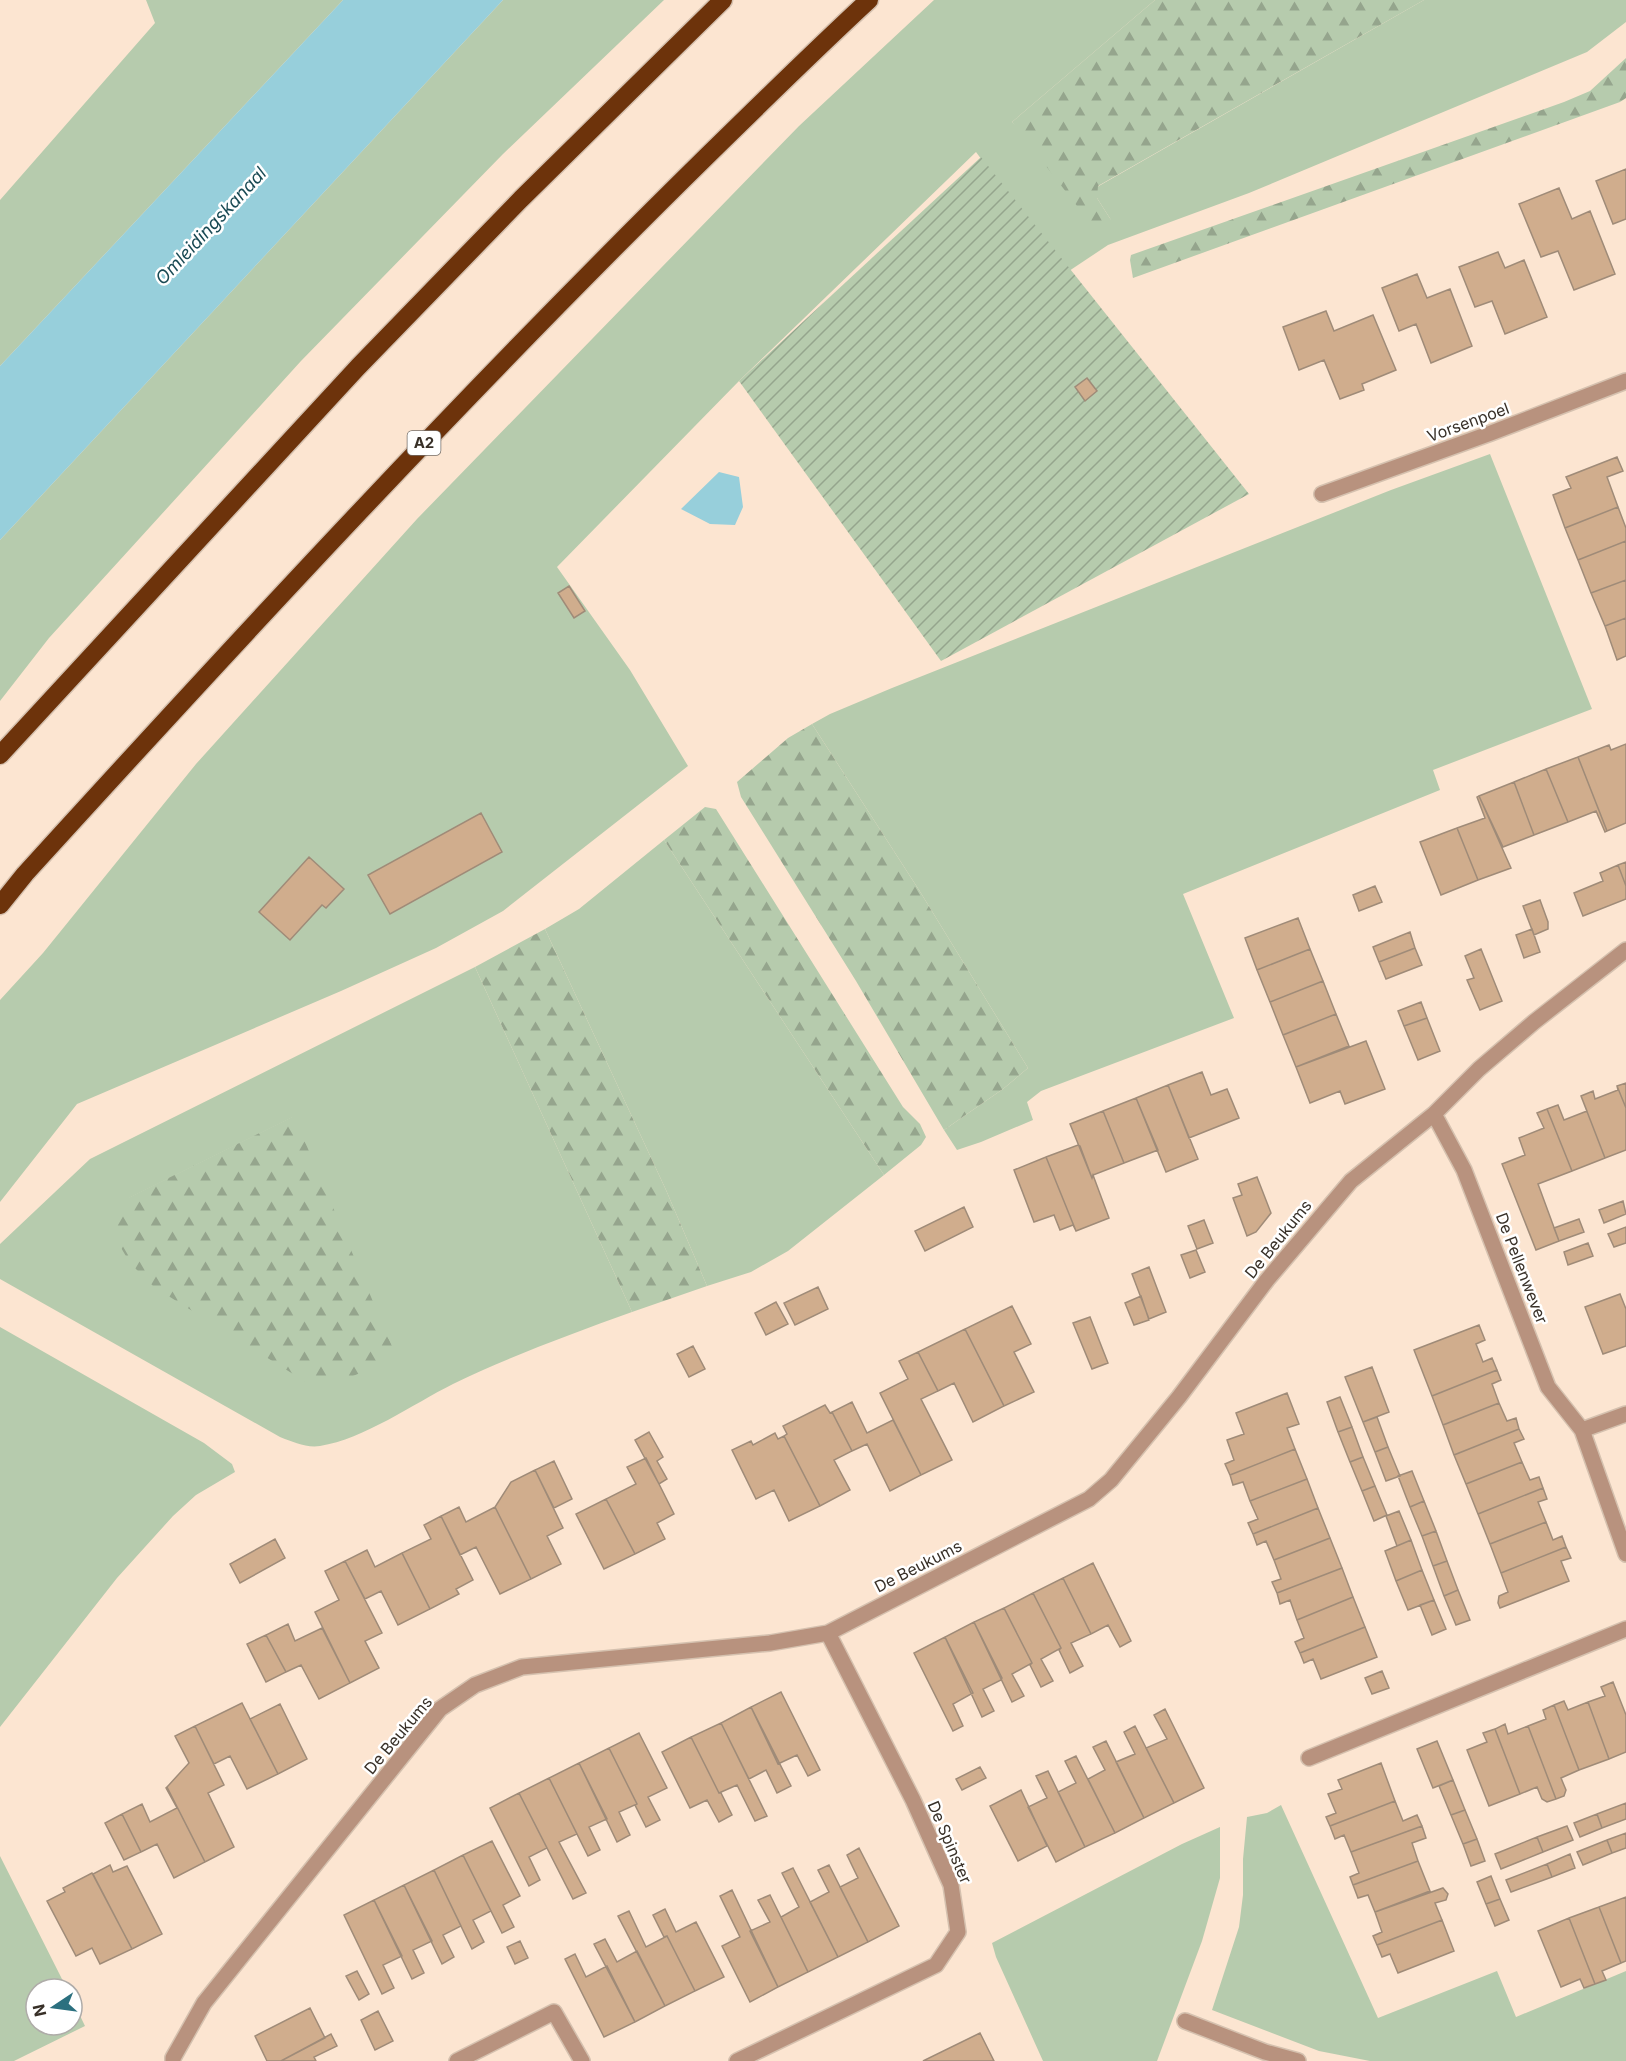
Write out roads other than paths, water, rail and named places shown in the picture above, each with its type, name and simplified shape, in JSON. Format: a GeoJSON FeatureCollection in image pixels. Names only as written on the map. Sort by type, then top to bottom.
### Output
{"type":"FeatureCollection","features":[{"type":"Feature","properties":{"kind":"highway"},"geometry":{"type":"LineString","coordinates":[[0,755],[358,367],[521,199],[723,0]]}},
{"type":"Feature","properties":{"kind":"highway","name":"A2"},"geometry":{"type":"LineString","coordinates":[[0,905],[25,874],[228,650],[431,436],[602,259],[869,0]]}},
{"type":"Feature","properties":{"kind":"street","name":"Vorsenpoel"},"geometry":{"type":"LineString","coordinates":[[1322,494],[1626,381]]}},
{"type":"Feature","properties":{"kind":"street","name":"De Beukums"},"geometry":{"type":"LineString","coordinates":[[173,2061],[204,2003],[440,1709],[475,1685],[522,1667],[770,1643],[828,1633],[1089,1498],[1111,1480],[1179,1397],[1267,1280],[1351,1181],[1434,1114],[1479,1069],[1534,1022],[1626,950]]}},
{"type":"Feature","properties":{"kind":"street","name":"De Pellenwever"},"geometry":{"type":"LineString","coordinates":[[1434,1114],[1464,1170],[1548,1387],[1582,1430],[1626,1554]]}},
{"type":"Feature","properties":{"kind":"street"},"geometry":{"type":"LineString","coordinates":[[1582,1430],[1626,1414]]}},
{"type":"Feature","properties":{"kind":"street"},"geometry":{"type":"LineString","coordinates":[[1309,1758],[1626,1629]]}},
{"type":"Feature","properties":{"kind":"street","name":"De Spinster"},"geometry":{"type":"LineString","coordinates":[[737,2061],[936,1965],[958,1932],[951,1885],[913,1800],[828,1633]]}},
{"type":"Feature","properties":{"kind":"street"},"geometry":{"type":"LineString","coordinates":[[457,2061],[554,2012],[582,2061]]}},
{"type":"Feature","properties":{"kind":"street"},"geometry":{"type":"LineString","coordinates":[[1185,2021],[1264,2052],[1298,2061]]}},
{"type":"Feature","properties":{"kind":"water","name":"Omleidingskanaal"},"geometry":{"type":"Polygon","coordinates":[[[343,0],[503,0],[0,540],[0,366],[343,0]]]}},
{"type":"Feature","properties":{"kind":"water"},"geometry":{"type":"Polygon","coordinates":[[[719,472],[739,477],[743,507],[735,525],[710,524],[681,509],[719,472]]]}}]}
